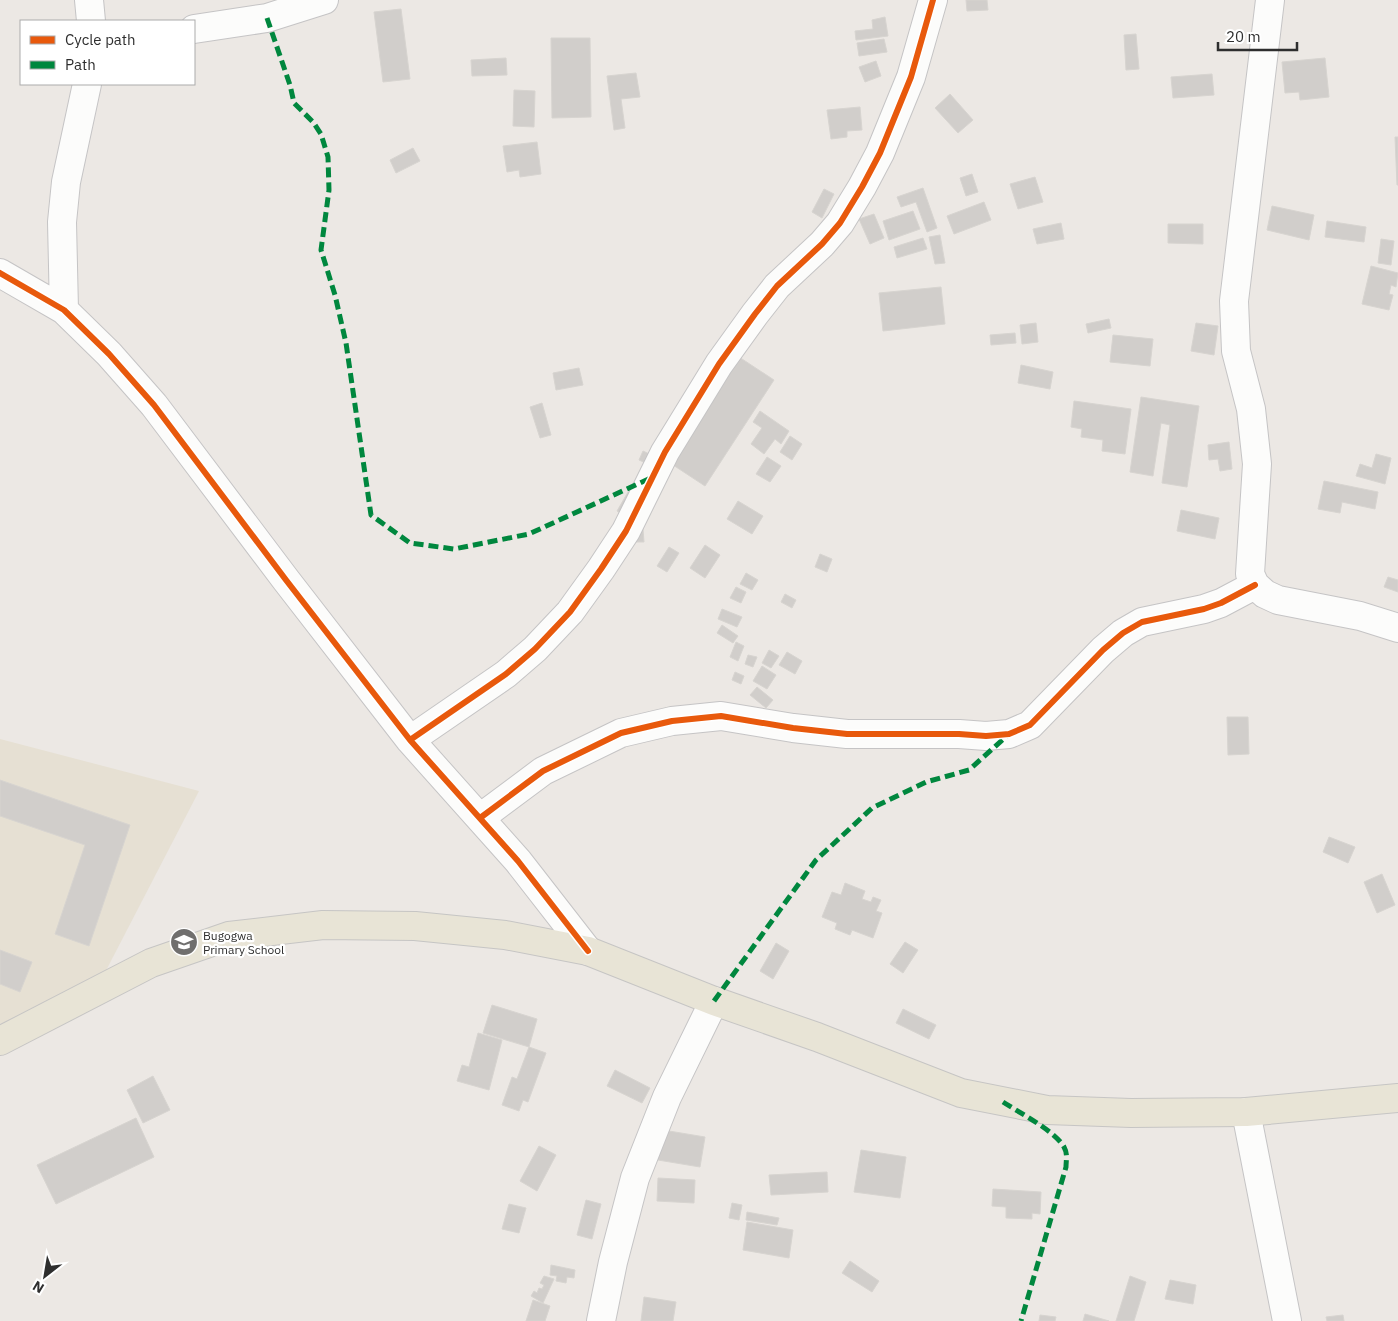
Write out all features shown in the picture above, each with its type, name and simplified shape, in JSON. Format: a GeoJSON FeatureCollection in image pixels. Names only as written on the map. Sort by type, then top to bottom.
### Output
{"type":"FeatureCollection","features":[{"type":"Feature","properties":{"kind":"main road"},"geometry":{"type":"LineString","coordinates":[[0,1041],[150,963],[229,936],[323,925],[415,926],[505,935],[588,951],[714,1001],[816,1037],[961,1093],[1047,1110],[1131,1113],[1246,1112],[1398,1098]]}},
{"type":"Feature","properties":{"kind":"street"},"geometry":{"type":"LineString","coordinates":[[89,0],[91,20]]}},
{"type":"Feature","properties":{"kind":"street"},"geometry":{"type":"LineString","coordinates":[[195,29],[267,18],[324,0]]}},
{"type":"Feature","properties":{"kind":"street"},"geometry":{"type":"LineString","coordinates":[[410,740],[506,674],[535,649],[570,612],[601,569],[626,531],[665,452],[719,364],[777,286],[822,244],[840,223],[862,187],[880,153],[911,77],[933,0]]}},
{"type":"Feature","properties":{"kind":"street"},"geometry":{"type":"LineString","coordinates":[[1270,0],[1234,301],[1236,351],[1251,409],[1257,464],[1249,562],[1250,574],[1255,586],[1265,594],[1278,600],[1360,616],[1398,628]]}},
{"type":"Feature","properties":{"kind":"street"},"geometry":{"type":"LineString","coordinates":[[64,310],[63,214],[66,182],[87,85]]}},
{"type":"Feature","properties":{"kind":"street"},"geometry":{"type":"LineString","coordinates":[[0,273],[64,310],[109,354],[154,404],[286,580],[410,740],[518,861],[588,951]]}},
{"type":"Feature","properties":{"kind":"street"},"geometry":{"type":"LineString","coordinates":[[480,818],[543,771],[621,733],[672,721],[722,716],[794,728],[847,734],[959,734],[986,736],[1009,734],[1030,725],[1103,650],[1123,633],[1142,622],[1204,609],[1221,603],[1255,586]]}},
{"type":"Feature","properties":{"kind":"street"},"geometry":{"type":"LineString","coordinates":[[601,1321],[613,1262],[635,1178],[667,1096],[714,1001]]}},
{"type":"Feature","properties":{"kind":"street"},"geometry":{"type":"LineString","coordinates":[[1246,1112],[1287,1321]]}},
{"type":"Feature","properties":{"kind":"shaded area"},"geometry":{"type":"Polygon","coordinates":[[[0,739],[199,791],[98,986],[0,1024],[0,739]]]}},
{"type":"Feature","properties":{"kind":"building"},"geometry":{"type":"Polygon","coordinates":[[[966,0],[987,0],[988,10],[967,11],[966,0]]]}},
{"type":"Feature","properties":{"kind":"building"},"geometry":{"type":"Polygon","coordinates":[[[401,9],[410,79],[383,82],[374,12],[401,9]]]}},
{"type":"Feature","properties":{"kind":"building"},"geometry":{"type":"Polygon","coordinates":[[[885,17],[888,36],[856,40],[855,31],[873,29],[872,20],[885,17]]]}},
{"type":"Feature","properties":{"kind":"building"},"geometry":{"type":"Polygon","coordinates":[[[1136,34],[1139,69],[1126,70],[1124,35],[1136,34]]]}},
{"type":"Feature","properties":{"kind":"building"},"geometry":{"type":"Polygon","coordinates":[[[551,38],[590,38],[591,117],[552,118],[551,38]]]}},
{"type":"Feature","properties":{"kind":"building"},"geometry":{"type":"Polygon","coordinates":[[[884,39],[887,52],[859,56],[857,43],[884,39]]]}},
{"type":"Feature","properties":{"kind":"building"},"geometry":{"type":"Polygon","coordinates":[[[506,58],[507,75],[472,76],[471,60],[506,58]]]}},
{"type":"Feature","properties":{"kind":"building"},"geometry":{"type":"Polygon","coordinates":[[[1325,58],[1329,97],[1300,100],[1299,92],[1285,93],[1282,62],[1325,58]]]}},
{"type":"Feature","properties":{"kind":"building"},"geometry":{"type":"Polygon","coordinates":[[[876,61],[881,76],[865,82],[859,67],[876,61]]]}},
{"type":"Feature","properties":{"kind":"building"},"geometry":{"type":"Polygon","coordinates":[[[636,73],[640,97],[621,99],[625,128],[614,130],[607,76],[636,73]]]}},
{"type":"Feature","properties":{"kind":"building"},"geometry":{"type":"Polygon","coordinates":[[[1212,74],[1214,95],[1173,98],[1171,77],[1212,74]]]}},
{"type":"Feature","properties":{"kind":"building"},"geometry":{"type":"Polygon","coordinates":[[[514,90],[535,91],[534,127],[513,126],[514,90]]]}},
{"type":"Feature","properties":{"kind":"building"},"geometry":{"type":"Polygon","coordinates":[[[950,94],[973,120],[958,133],[935,108],[950,94]]]}},
{"type":"Feature","properties":{"kind":"building"},"geometry":{"type":"Polygon","coordinates":[[[860,107],[862,130],[847,131],[847,137],[831,139],[827,110],[860,107]]]}},
{"type":"Feature","properties":{"kind":"building"},"geometry":{"type":"Polygon","coordinates":[[[1395,137],[1398,137],[1398,185],[1397,185],[1395,137]]]}},
{"type":"Feature","properties":{"kind":"building"},"geometry":{"type":"Polygon","coordinates":[[[537,142],[541,174],[520,177],[519,170],[507,172],[503,146],[537,142]]]}},
{"type":"Feature","properties":{"kind":"building"},"geometry":{"type":"Polygon","coordinates":[[[413,148],[420,161],[396,173],[390,160],[413,148]]]}},
{"type":"Feature","properties":{"kind":"building"},"geometry":{"type":"Polygon","coordinates":[[[972,174],[978,192],[966,196],[960,178],[972,174]]]}},
{"type":"Feature","properties":{"kind":"building"},"geometry":{"type":"Polygon","coordinates":[[[1035,177],[1043,202],[1018,209],[1010,184],[1035,177]]]}},
{"type":"Feature","properties":{"kind":"building"},"geometry":{"type":"Polygon","coordinates":[[[923,188],[937,228],[927,232],[916,202],[901,207],[897,197],[923,188]]]}},
{"type":"Feature","properties":{"kind":"building"},"geometry":{"type":"Polygon","coordinates":[[[824,189],[834,194],[822,218],[812,212],[824,189]]]}},
{"type":"Feature","properties":{"kind":"building"},"geometry":{"type":"Polygon","coordinates":[[[984,202],[991,220],[954,234],[947,216],[984,202]]]}},
{"type":"Feature","properties":{"kind":"building"},"geometry":{"type":"Polygon","coordinates":[[[1272,206],[1314,215],[1309,240],[1267,230],[1272,206]]]}},
{"type":"Feature","properties":{"kind":"building"},"geometry":{"type":"Polygon","coordinates":[[[913,211],[920,229],[889,240],[883,221],[913,211]]]}},
{"type":"Feature","properties":{"kind":"building"},"geometry":{"type":"Polygon","coordinates":[[[874,214],[884,238],[870,244],[859,219],[874,214]]]}},
{"type":"Feature","properties":{"kind":"building"},"geometry":{"type":"Polygon","coordinates":[[[1327,221],[1366,227],[1364,242],[1325,237],[1327,221]]]}},
{"type":"Feature","properties":{"kind":"building"},"geometry":{"type":"Polygon","coordinates":[[[1061,223],[1064,239],[1037,244],[1033,229],[1061,223]]]}},
{"type":"Feature","properties":{"kind":"building"},"geometry":{"type":"Polygon","coordinates":[[[1168,224],[1203,224],[1203,244],[1168,243],[1168,224]]]}},
{"type":"Feature","properties":{"kind":"building"},"geometry":{"type":"Polygon","coordinates":[[[940,235],[945,263],[935,264],[929,237],[940,235]]]}},
{"type":"Feature","properties":{"kind":"building"},"geometry":{"type":"Polygon","coordinates":[[[923,238],[927,249],[897,258],[894,247],[923,238]]]}},
{"type":"Feature","properties":{"kind":"building"},"geometry":{"type":"Polygon","coordinates":[[[1381,239],[1394,241],[1391,265],[1378,263],[1381,239]]]}},
{"type":"Feature","properties":{"kind":"building"},"geometry":{"type":"Polygon","coordinates":[[[1371,266],[1398,273],[1396,287],[1391,285],[1389,294],[1393,295],[1389,310],[1362,304],[1371,266]]]}},
{"type":"Feature","properties":{"kind":"building"},"geometry":{"type":"Polygon","coordinates":[[[941,287],[945,324],[883,331],[879,293],[941,287]]]}},
{"type":"Feature","properties":{"kind":"building"},"geometry":{"type":"Polygon","coordinates":[[[1109,319],[1111,328],[1088,333],[1086,324],[1109,319]]]}},
{"type":"Feature","properties":{"kind":"building"},"geometry":{"type":"Polygon","coordinates":[[[1036,323],[1038,342],[1022,344],[1020,325],[1036,323]]]}},
{"type":"Feature","properties":{"kind":"building"},"geometry":{"type":"Polygon","coordinates":[[[1196,323],[1218,326],[1214,355],[1191,351],[1196,323]]]}},
{"type":"Feature","properties":{"kind":"building"},"geometry":{"type":"Polygon","coordinates":[[[1015,333],[1016,343],[991,345],[990,335],[1015,333]]]}},
{"type":"Feature","properties":{"kind":"building"},"geometry":{"type":"Polygon","coordinates":[[[1113,335],[1153,339],[1150,366],[1110,362],[1113,335]]]}},
{"type":"Feature","properties":{"kind":"building"},"geometry":{"type":"Polygon","coordinates":[[[736,355],[774,380],[705,486],[667,461],[736,355]]]}},
{"type":"Feature","properties":{"kind":"building"},"geometry":{"type":"Polygon","coordinates":[[[1021,365],[1053,372],[1050,389],[1018,383],[1021,365]]]}},
{"type":"Feature","properties":{"kind":"building"},"geometry":{"type":"Polygon","coordinates":[[[579,368],[583,385],[556,390],[553,373],[579,368]]]}},
{"type":"Feature","properties":{"kind":"building"},"geometry":{"type":"Polygon","coordinates":[[[1141,397],[1199,406],[1187,487],[1162,483],[1170,425],[1161,423],[1153,476],[1130,472],[1141,397]]]}},
{"type":"Feature","properties":{"kind":"building"},"geometry":{"type":"Polygon","coordinates":[[[1074,401],[1131,409],[1125,454],[1102,451],[1103,440],[1081,437],[1082,429],[1071,427],[1074,401]]]}},
{"type":"Feature","properties":{"kind":"building"},"geometry":{"type":"Polygon","coordinates":[[[542,403],[551,435],[540,438],[530,407],[542,403]]]}},
{"type":"Feature","properties":{"kind":"building"},"geometry":{"type":"Polygon","coordinates":[[[760,411],[789,431],[781,444],[775,439],[764,454],[751,444],[762,428],[753,422],[760,411]]]}},
{"type":"Feature","properties":{"kind":"building"},"geometry":{"type":"Polygon","coordinates":[[[790,436],[802,444],[792,460],[780,452],[790,436]]]}},
{"type":"Feature","properties":{"kind":"building"},"geometry":{"type":"Polygon","coordinates":[[[1229,442],[1232,469],[1220,471],[1218,459],[1209,460],[1208,445],[1229,442]]]}},
{"type":"Feature","properties":{"kind":"building"},"geometry":{"type":"Polygon","coordinates":[[[643,451],[660,459],[657,468],[639,460],[643,451]]]}},
{"type":"Feature","properties":{"kind":"building"},"geometry":{"type":"Polygon","coordinates":[[[1376,454],[1391,458],[1385,484],[1356,476],[1360,464],[1372,468],[1376,454]]]}},
{"type":"Feature","properties":{"kind":"building"},"geometry":{"type":"Polygon","coordinates":[[[767,457],[781,466],[770,482],[756,474],[767,457]]]}},
{"type":"Feature","properties":{"kind":"building"},"geometry":{"type":"Polygon","coordinates":[[[1324,481],[1378,492],[1375,509],[1342,502],[1340,513],[1318,509],[1324,481]]]}},
{"type":"Feature","properties":{"kind":"building"},"geometry":{"type":"Polygon","coordinates":[[[628,492],[640,499],[628,518],[617,511],[628,492]]]}},
{"type":"Feature","properties":{"kind":"building"},"geometry":{"type":"Polygon","coordinates":[[[738,501],[763,516],[752,534],[727,519],[738,501]]]}},
{"type":"Feature","properties":{"kind":"building"},"geometry":{"type":"Polygon","coordinates":[[[1181,510],[1219,518],[1215,539],[1177,531],[1181,510]]]}},
{"type":"Feature","properties":{"kind":"building"},"geometry":{"type":"Polygon","coordinates":[[[642,517],[644,542],[634,542],[642,517]]]}},
{"type":"Feature","properties":{"kind":"building"},"geometry":{"type":"Polygon","coordinates":[[[705,545],[720,555],[705,578],[690,568],[705,545]]]}},
{"type":"Feature","properties":{"kind":"building"},"geometry":{"type":"Polygon","coordinates":[[[669,547],[679,553],[667,572],[657,566],[669,547]]]}},
{"type":"Feature","properties":{"kind":"building"},"geometry":{"type":"Polygon","coordinates":[[[820,554],[832,559],[827,572],[815,567],[820,554]]]}},
{"type":"Feature","properties":{"kind":"building"},"geometry":{"type":"Polygon","coordinates":[[[746,573],[758,580],[752,590],[740,584],[746,573]]]}},
{"type":"Feature","properties":{"kind":"building"},"geometry":{"type":"Polygon","coordinates":[[[1388,577],[1398,580],[1398,592],[1384,587],[1388,577]]]}},
{"type":"Feature","properties":{"kind":"building"},"geometry":{"type":"Polygon","coordinates":[[[736,587],[746,592],[741,603],[730,598],[736,587]]]}},
{"type":"Feature","properties":{"kind":"building"},"geometry":{"type":"Polygon","coordinates":[[[785,594],[796,600],[792,608],[781,602],[785,594]]]}},
{"type":"Feature","properties":{"kind":"building"},"geometry":{"type":"Polygon","coordinates":[[[722,609],[742,617],[737,627],[718,619],[722,609]]]}},
{"type":"Feature","properties":{"kind":"building"},"geometry":{"type":"Polygon","coordinates":[[[722,625],[738,636],[733,643],[717,633],[722,625]]]}},
{"type":"Feature","properties":{"kind":"building"},"geometry":{"type":"Polygon","coordinates":[[[736,642],[744,646],[738,661],[730,657],[736,642]]]}},
{"type":"Feature","properties":{"kind":"building"},"geometry":{"type":"Polygon","coordinates":[[[769,650],[779,656],[771,668],[762,663],[769,650]]]}},
{"type":"Feature","properties":{"kind":"building"},"geometry":{"type":"Polygon","coordinates":[[[787,652],[802,661],[795,674],[779,665],[787,652]]]}},
{"type":"Feature","properties":{"kind":"building"},"geometry":{"type":"Polygon","coordinates":[[[748,655],[757,657],[753,667],[745,664],[748,655]]]}},
{"type":"Feature","properties":{"kind":"building"},"geometry":{"type":"Polygon","coordinates":[[[762,666],[776,675],[767,689],[753,681],[762,666]]]}},
{"type":"Feature","properties":{"kind":"building"},"geometry":{"type":"Polygon","coordinates":[[[735,672],[744,676],[741,684],[732,680],[735,672]]]}},
{"type":"Feature","properties":{"kind":"building"},"geometry":{"type":"Polygon","coordinates":[[[757,687],[773,700],[766,708],[750,695],[757,687]]]}},
{"type":"Feature","properties":{"kind":"building"},"geometry":{"type":"Polygon","coordinates":[[[1227,717],[1248,717],[1249,754],[1228,755],[1227,717]]]}},
{"type":"Feature","properties":{"kind":"building"},"geometry":{"type":"Polygon","coordinates":[[[0,780],[130,825],[89,946],[55,934],[85,845],[0,816],[0,780]]]}},
{"type":"Feature","properties":{"kind":"building"},"geometry":{"type":"Polygon","coordinates":[[[1329,837],[1355,847],[1348,863],[1323,852],[1329,837]]]}},
{"type":"Feature","properties":{"kind":"building"},"geometry":{"type":"Polygon","coordinates":[[[1382,874],[1395,905],[1377,913],[1364,882],[1382,874]]]}},
{"type":"Feature","properties":{"kind":"building"},"geometry":{"type":"Polygon","coordinates":[[[845,883],[865,891],[862,899],[871,902],[873,897],[881,900],[876,911],[882,913],[873,938],[852,930],[850,935],[835,929],[837,923],[822,917],[832,892],[841,895],[845,883]]]}},
{"type":"Feature","properties":{"kind":"building"},"geometry":{"type":"Polygon","coordinates":[[[905,942],[918,950],[903,973],[890,964],[905,942]]]}},
{"type":"Feature","properties":{"kind":"building"},"geometry":{"type":"Polygon","coordinates":[[[776,943],[789,951],[773,979],[760,971],[776,943]]]}},
{"type":"Feature","properties":{"kind":"building"},"geometry":{"type":"Polygon","coordinates":[[[0,950],[32,962],[20,992],[0,984],[0,950]]]}},
{"type":"Feature","properties":{"kind":"building"},"geometry":{"type":"Polygon","coordinates":[[[492,1005],[537,1019],[529,1047],[483,1033],[492,1005]]]}},
{"type":"Feature","properties":{"kind":"building"},"geometry":{"type":"Polygon","coordinates":[[[903,1009],[936,1025],[929,1039],[896,1023],[903,1009]]]}},
{"type":"Feature","properties":{"kind":"building"},"geometry":{"type":"Polygon","coordinates":[[[478,1033],[502,1040],[489,1090],[457,1081],[462,1065],[469,1067],[478,1033]]]}},
{"type":"Feature","properties":{"kind":"building"},"geometry":{"type":"Polygon","coordinates":[[[529,1047],[546,1053],[528,1102],[523,1100],[519,1111],[502,1105],[512,1077],[517,1079],[529,1047]]]}},
{"type":"Feature","properties":{"kind":"building"},"geometry":{"type":"Polygon","coordinates":[[[615,1070],[650,1088],[642,1103],[607,1086],[615,1070]]]}},
{"type":"Feature","properties":{"kind":"building"},"geometry":{"type":"Polygon","coordinates":[[[153,1076],[170,1110],[143,1123],[127,1090],[153,1076]]]}},
{"type":"Feature","properties":{"kind":"building"},"geometry":{"type":"Polygon","coordinates":[[[136,1118],[154,1157],[56,1204],[37,1165],[136,1118]]]}},
{"type":"Feature","properties":{"kind":"building"},"geometry":{"type":"Polygon","coordinates":[[[663,1130],[705,1137],[700,1167],[658,1160],[663,1130]]]}},
{"type":"Feature","properties":{"kind":"building"},"geometry":{"type":"Polygon","coordinates":[[[539,1146],[556,1155],[537,1191],[520,1181],[539,1146]]]}},
{"type":"Feature","properties":{"kind":"building"},"geometry":{"type":"Polygon","coordinates":[[[861,1150],[906,1157],[900,1198],[854,1192],[861,1150]]]}},
{"type":"Feature","properties":{"kind":"building"},"geometry":{"type":"Polygon","coordinates":[[[827,1172],[828,1192],[771,1195],[769,1175],[827,1172]]]}},
{"type":"Feature","properties":{"kind":"building"},"geometry":{"type":"Polygon","coordinates":[[[658,1178],[695,1180],[694,1203],[657,1201],[658,1178]]]}},
{"type":"Feature","properties":{"kind":"building"},"geometry":{"type":"Polygon","coordinates":[[[993,1189],[1041,1192],[1040,1214],[1032,1213],[1032,1219],[1006,1218],[1006,1207],[992,1206],[993,1189]]]}},
{"type":"Feature","properties":{"kind":"building"},"geometry":{"type":"Polygon","coordinates":[[[586,1200],[601,1204],[592,1239],[577,1235],[586,1200]]]}},
{"type":"Feature","properties":{"kind":"building"},"geometry":{"type":"Polygon","coordinates":[[[732,1203],[742,1205],[739,1220],[729,1218],[732,1203]]]}},
{"type":"Feature","properties":{"kind":"building"},"geometry":{"type":"Polygon","coordinates":[[[509,1204],[526,1208],[519,1233],[502,1229],[509,1204]]]}},
{"type":"Feature","properties":{"kind":"building"},"geometry":{"type":"Polygon","coordinates":[[[747,1212],[779,1218],[777,1225],[746,1220],[747,1212]]]}},
{"type":"Feature","properties":{"kind":"building"},"geometry":{"type":"Polygon","coordinates":[[[747,1222],[793,1230],[789,1258],[743,1250],[747,1222]]]}},
{"type":"Feature","properties":{"kind":"building"},"geometry":{"type":"Polygon","coordinates":[[[850,1261],[879,1281],[872,1292],[842,1273],[850,1261]]]}},
{"type":"Feature","properties":{"kind":"building"},"geometry":{"type":"Polygon","coordinates":[[[551,1265],[575,1270],[574,1278],[567,1277],[566,1283],[556,1281],[557,1276],[550,1275],[551,1265]]]}},
{"type":"Feature","properties":{"kind":"building"},"geometry":{"type":"Polygon","coordinates":[[[544,1276],[554,1279],[543,1303],[531,1296],[534,1291],[537,1293],[539,1288],[542,1289],[544,1285],[540,1283],[544,1276]]]}},
{"type":"Feature","properties":{"kind":"building"},"geometry":{"type":"Polygon","coordinates":[[[1130,1276],[1146,1282],[1134,1321],[1116,1321],[1130,1276]]]}},
{"type":"Feature","properties":{"kind":"building"},"geometry":{"type":"Polygon","coordinates":[[[1170,1280],[1196,1285],[1193,1304],[1165,1299],[1170,1280]]]}},
{"type":"Feature","properties":{"kind":"building"},"geometry":{"type":"Polygon","coordinates":[[[644,1297],[676,1302],[673,1321],[641,1321],[644,1297]]]}},
{"type":"Feature","properties":{"kind":"building"},"geometry":{"type":"Polygon","coordinates":[[[533,1300],[550,1306],[545,1321],[526,1321],[533,1300]]]}},
{"type":"Feature","properties":{"kind":"building"},"geometry":{"type":"Polygon","coordinates":[[[1085,1314],[1109,1321],[1083,1321],[1085,1314]]]}},
{"type":"Feature","properties":{"kind":"building"},"geometry":{"type":"Polygon","coordinates":[[[1040,1315],[1056,1317],[1055,1321],[1039,1321],[1040,1315]]]}},
{"type":"Feature","properties":{"kind":"building"},"geometry":{"type":"Polygon","coordinates":[[[1343,1315],[1344,1321],[1327,1321],[1326,1317],[1343,1315]]]}},
{"type":"Feature","properties":{"kind":"marked path"},"geometry":{"type":"LineString","coordinates":[[267,18],[290,85],[294,103],[313,122],[321,134],[328,157],[329,190],[321,250],[335,295],[346,343],[371,515],[410,543],[454,549],[529,534],[653,477]]}},
{"type":"Feature","properties":{"kind":"marked path"},"geometry":{"type":"LineString","coordinates":[[714,1001],[816,860],[872,808],[926,782],[969,770],[1009,734]]}},
{"type":"Feature","properties":{"kind":"marked path"},"geometry":{"type":"LineString","coordinates":[[1003,1102],[1053,1135],[1064,1147],[1066,1155],[1066,1167],[1021,1321]]}},
{"type":"Feature","properties":{"kind":"cycle path"},"geometry":{"type":"LineString","coordinates":[[410,740],[506,674],[535,649],[570,612],[601,569],[626,531],[665,452],[719,364],[777,286],[822,244],[840,223],[862,187],[880,153],[911,77],[933,0]]}},
{"type":"Feature","properties":{"kind":"cycle path"},"geometry":{"type":"LineString","coordinates":[[0,273],[64,310],[109,354],[154,405],[410,740],[518,861],[588,951]]}},
{"type":"Feature","properties":{"kind":"cycle path"},"geometry":{"type":"LineString","coordinates":[[480,818],[543,771],[621,733],[672,721],[721,716],[793,728],[847,734],[959,734],[986,736],[1009,734],[1030,725],[1103,650],[1123,633],[1142,622],[1204,609],[1221,603],[1255,585]]}},
{"type":"Feature","properties":{"kind":"place","name":"Bugogwa Primary School"},"geometry":{"type":"Point","coordinates":[184,942]}}]}
